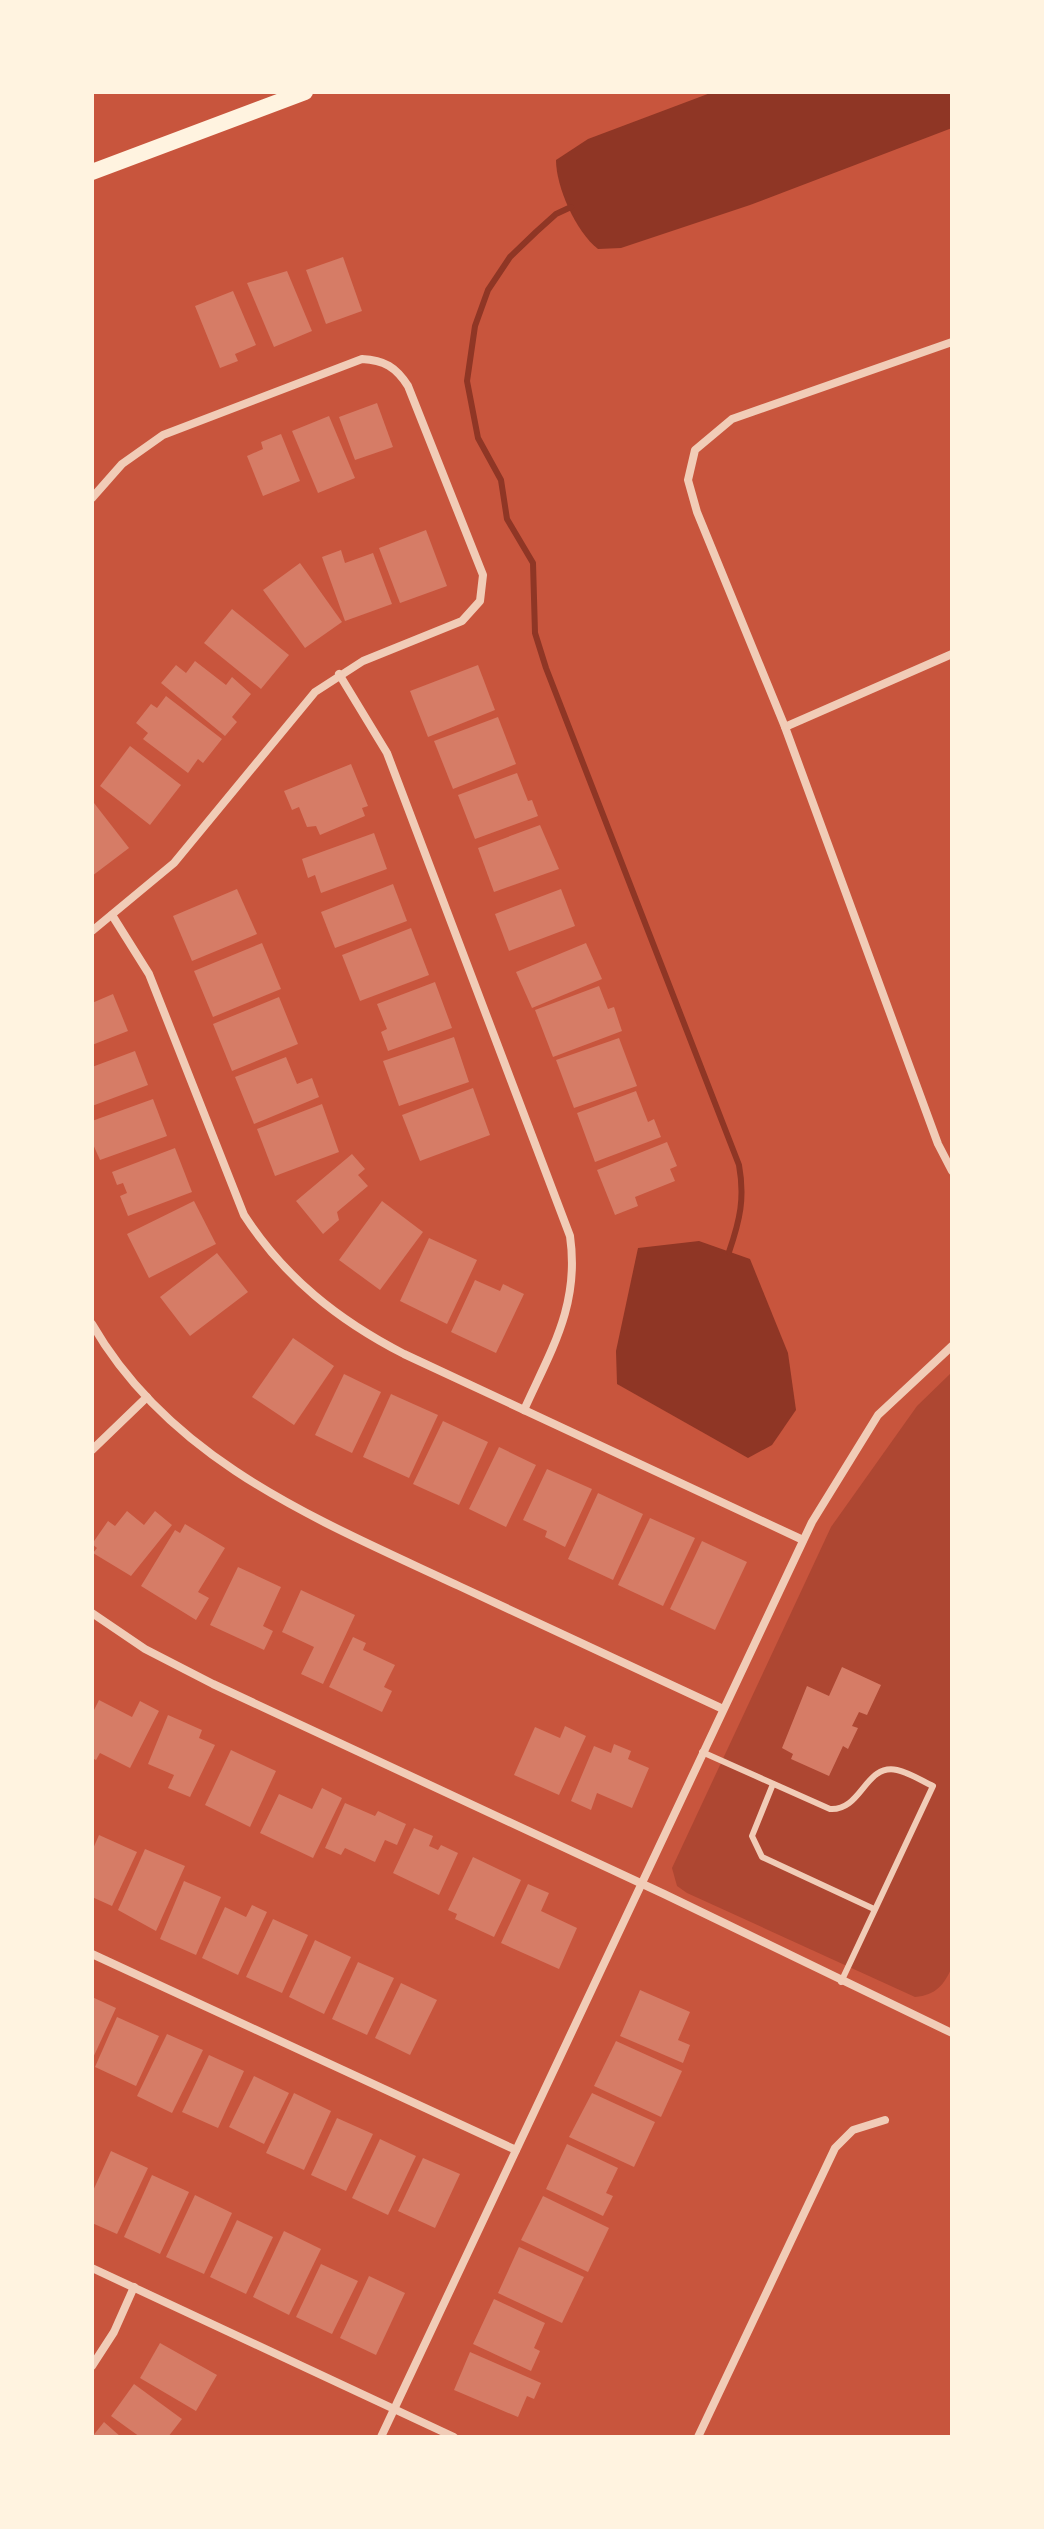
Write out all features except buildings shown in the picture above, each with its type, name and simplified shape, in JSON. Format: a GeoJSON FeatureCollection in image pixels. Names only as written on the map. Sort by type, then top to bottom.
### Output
{"type":"FeatureCollection","features":[{"type":"Feature","properties":{"kind":"main road"},"geometry":{"type":"LineString","coordinates":[[92,172],[305,92]]}},
{"type":"Feature","properties":{"kind":"street"},"geometry":{"type":"LineString","coordinates":[[952,342],[732,419],[695,450],[688,480],[697,512],[785,727],[938,1144],[952,1171]]}},
{"type":"Feature","properties":{"kind":"street"},"geometry":{"type":"LineString","coordinates":[[92,498],[122,464],[163,435],[362,359],[389,364],[400,374],[483,575],[480,601],[462,621],[339,674],[295,713],[167,871],[92,931]]}},
{"type":"Feature","properties":{"kind":"street"},"geometry":{"type":"LineString","coordinates":[[785,727],[952,654]]}},
{"type":"Feature","properties":{"kind":"street"},"geometry":{"type":"LineString","coordinates":[[339,674],[387,753],[570,1236],[575,1267],[572,1295],[524,1410]]}},
{"type":"Feature","properties":{"kind":"street"},"geometry":{"type":"LineString","coordinates":[[112,915],[144,965],[230,1188],[261,1242],[312,1297],[342,1320],[404,1354],[803,1540]]}},
{"type":"Feature","properties":{"kind":"street"},"geometry":{"type":"LineString","coordinates":[[92,1324],[147,1397],[205,1451],[265,1492],[723,1709]]}},
{"type":"Feature","properties":{"kind":"street"},"geometry":{"type":"LineString","coordinates":[[381,2437],[803,1540],[878,1415],[952,1346]]}},
{"type":"Feature","properties":{"kind":"street"},"geometry":{"type":"LineString","coordinates":[[92,1450],[147,1397]]}},
{"type":"Feature","properties":{"kind":"street"},"geometry":{"type":"LineString","coordinates":[[92,1613],[145,1649],[213,1684],[641,1883],[952,2033]]}},
{"type":"Feature","properties":{"kind":"street"},"geometry":{"type":"LineString","coordinates":[[92,1954],[516,2150]]}},
{"type":"Feature","properties":{"kind":"street"},"geometry":{"type":"LineString","coordinates":[[698,2437],[835,2148],[853,2130],[885,2120]]}},
{"type":"Feature","properties":{"kind":"street"},"geometry":{"type":"LineString","coordinates":[[92,2268],[454,2437]]}},
{"type":"Feature","properties":{"kind":"street"},"geometry":{"type":"LineString","coordinates":[[92,2366],[114,2332],[134,2287]]}},
{"type":"Feature","properties":{"kind":"lane"},"geometry":{"type":"LineString","coordinates":[[702,1752],[830,1809],[841,1810],[851,1804],[876,1773],[889,1769],[933,1786],[841,1982]]}},
{"type":"Feature","properties":{"kind":"lane"},"geometry":{"type":"LineString","coordinates":[[773,1784],[752,1836],[762,1857],[874,1909]]}},
{"type":"Feature","properties":{"kind":"shaded area"},"geometry":{"type":"Polygon","coordinates":[[[713,92],[952,92],[952,128],[750,205],[621,248],[598,249],[582,232],[569,208],[559,183],[556,160],[588,139],[713,92]]]}},
{"type":"Feature","properties":{"kind":"shaded area"},"geometry":{"type":"Polygon","coordinates":[[[699,1241],[750,1259],[788,1353],[796,1410],[772,1445],[748,1458],[617,1384],[616,1351],[638,1248],[699,1241]]]}},
{"type":"Feature","properties":{"kind":"shaded area"},"geometry":{"type":"Polygon","coordinates":[[[952,1372],[952,1967],[938,1988],[915,1997],[687,1893],[677,1886],[672,1868],[831,1527],[917,1406],[952,1372]]]}},
{"type":"Feature","properties":{"kind":"waterway"},"geometry":{"type":"LineString","coordinates":[[571,207],[556,214],[510,257],[488,290],[475,326],[467,381],[478,438],[501,480],[507,519],[533,563],[535,633],[546,668],[739,1165],[742,1188],[740,1209],[729,1252]]}}]}
